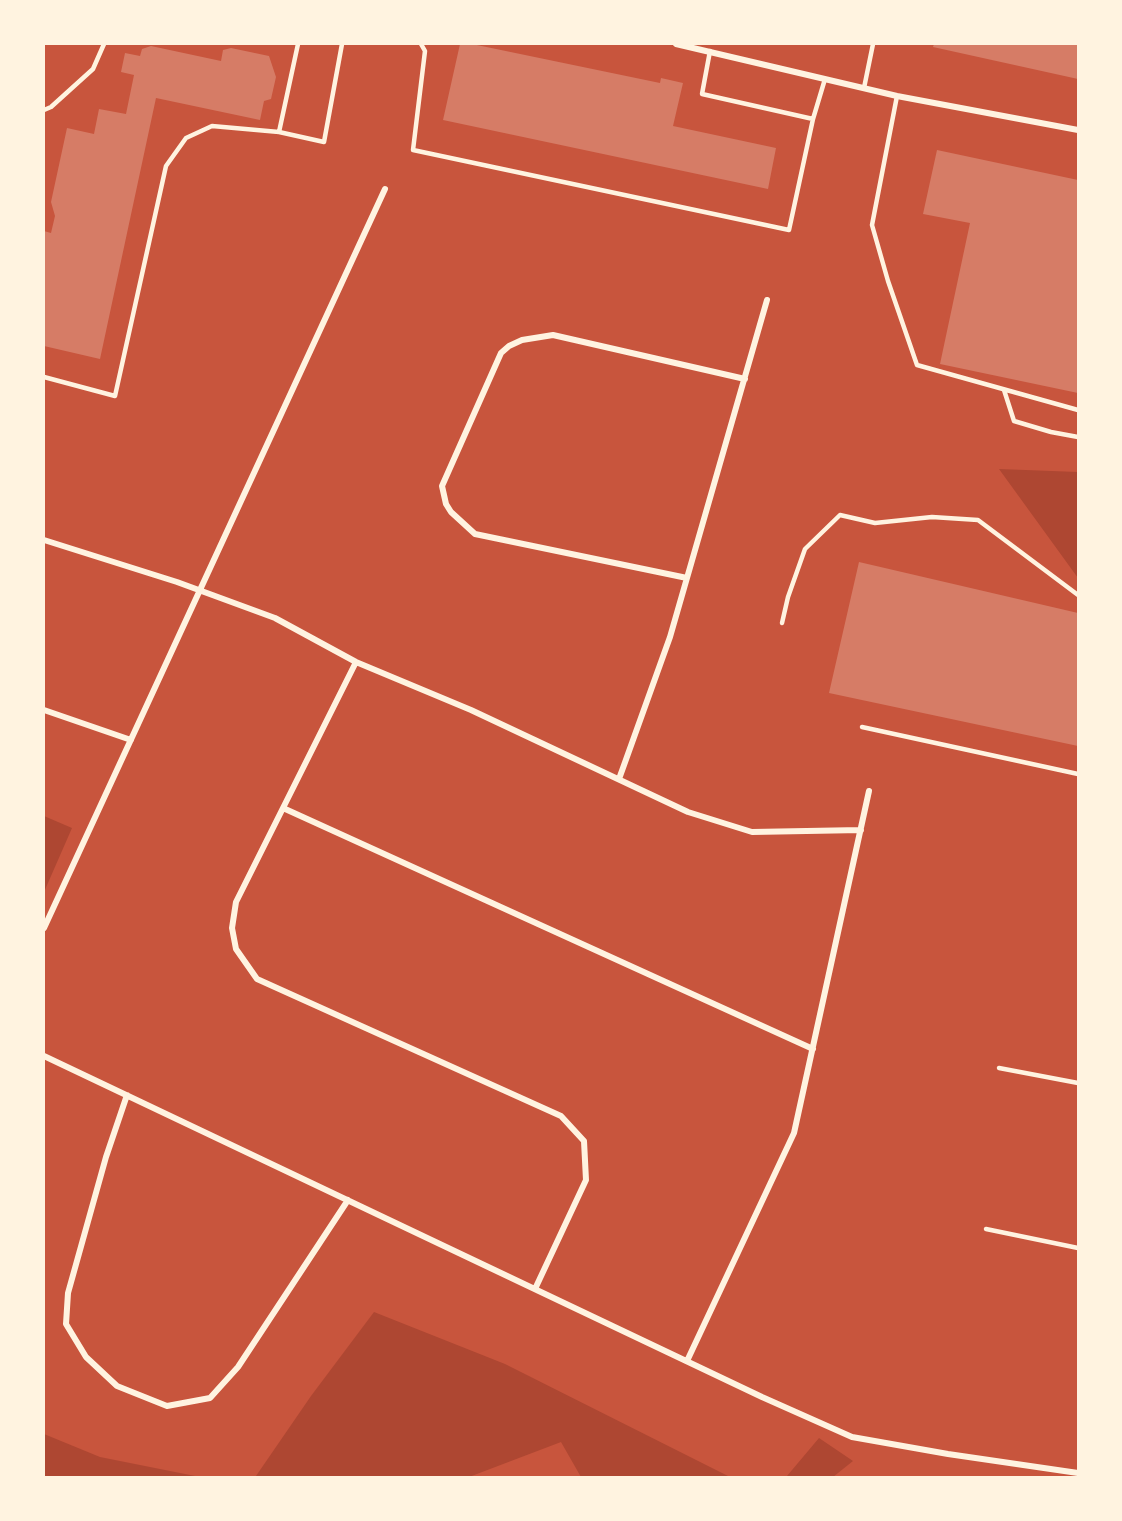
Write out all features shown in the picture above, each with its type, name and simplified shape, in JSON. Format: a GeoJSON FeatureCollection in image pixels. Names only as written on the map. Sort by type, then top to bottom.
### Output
{"type":"FeatureCollection","features":[{"type":"Feature","properties":{"kind":"street"},"geometry":{"type":"LineString","coordinates":[[676,44],[897,96],[1078,130]]}},
{"type":"Feature","properties":{"kind":"street"},"geometry":{"type":"LineString","coordinates":[[44,928],[385,189]]}},
{"type":"Feature","properties":{"kind":"street"},"geometry":{"type":"LineString","coordinates":[[619,779],[670,637],[768,300]]}},
{"type":"Feature","properties":{"kind":"street"},"geometry":{"type":"LineString","coordinates":[[687,578],[476,534],[451,512],[446,504],[442,486],[501,353],[522,340],[553,335],[745,379]]}},
{"type":"Feature","properties":{"kind":"street"},"geometry":{"type":"LineString","coordinates":[[44,540],[200,590],[275,618],[356,662],[471,710],[688,812],[752,832],[861,830]]}},
{"type":"Feature","properties":{"kind":"street"},"geometry":{"type":"LineString","coordinates":[[356,662],[236,902],[232,927],[236,949],[257,979],[561,1116],[584,1141],[586,1180],[535,1289]]}},
{"type":"Feature","properties":{"kind":"street"},"geometry":{"type":"LineString","coordinates":[[44,710],[130,740]]}},
{"type":"Feature","properties":{"kind":"street"},"geometry":{"type":"LineString","coordinates":[[687,1361],[794,1133],[869,791]]}},
{"type":"Feature","properties":{"kind":"street"},"geometry":{"type":"LineString","coordinates":[[283,808],[813,1049]]}},
{"type":"Feature","properties":{"kind":"street"},"geometry":{"type":"LineString","coordinates":[[44,1056],[852,1437],[1078,1473]]}},
{"type":"Feature","properties":{"kind":"street"},"geometry":{"type":"LineString","coordinates":[[127,1095],[106,1157],[68,1293],[66,1324],[86,1357],[117,1386],[166,1406],[210,1398],[238,1367],[348,1200]]}},
{"type":"Feature","properties":{"kind":"lane"},"geometry":{"type":"LineString","coordinates":[[44,110],[51,107],[93,69],[104,44]]}},
{"type":"Feature","properties":{"kind":"lane"},"geometry":{"type":"LineString","coordinates":[[279,132],[298,44]]}},
{"type":"Feature","properties":{"kind":"lane"},"geometry":{"type":"LineString","coordinates":[[44,377],[115,396],[166,166],[186,138],[212,126],[279,132],[324,142],[342,44]]}},
{"type":"Feature","properties":{"kind":"lane"},"geometry":{"type":"LineString","coordinates":[[420,44],[425,51],[413,150],[789,230],[813,119],[825,79]]}},
{"type":"Feature","properties":{"kind":"lane"},"geometry":{"type":"LineString","coordinates":[[864,88],[873,44]]}},
{"type":"Feature","properties":{"kind":"lane"},"geometry":{"type":"LineString","coordinates":[[710,51],[702,94],[813,119]]}},
{"type":"Feature","properties":{"kind":"lane"},"geometry":{"type":"LineString","coordinates":[[897,96],[872,225],[888,281],[917,365],[1078,410]]}},
{"type":"Feature","properties":{"kind":"lane"},"geometry":{"type":"LineString","coordinates":[[1004,390],[1014,421],[1078,437]]}},
{"type":"Feature","properties":{"kind":"lane"},"geometry":{"type":"LineString","coordinates":[[782,623],[788,597],[805,549],[840,515],[875,522],[932,517],[978,520],[1078,595]]}},
{"type":"Feature","properties":{"kind":"lane"},"geometry":{"type":"LineString","coordinates":[[862,727],[1078,774]]}},
{"type":"Feature","properties":{"kind":"lane"},"geometry":{"type":"LineString","coordinates":[[999,1068],[1078,1083]]}},
{"type":"Feature","properties":{"kind":"lane"},"geometry":{"type":"LineString","coordinates":[[986,1229],[1058,1242],[1078,1248]]}},
{"type":"Feature","properties":{"kind":"shaded area"},"geometry":{"type":"Polygon","coordinates":[[[999,469],[1078,472],[1078,578],[999,469]]]}},
{"type":"Feature","properties":{"kind":"shaded area"},"geometry":{"type":"Polygon","coordinates":[[[44,816],[72,828],[44,892],[44,816]]]}},
{"type":"Feature","properties":{"kind":"shaded area"},"geometry":{"type":"Polygon","coordinates":[[[374,1312],[505,1364],[730,1477],[581,1477],[561,1442],[469,1477],[247,1477],[256,1476],[311,1396],[374,1312]]]}},
{"type":"Feature","properties":{"kind":"shaded area"},"geometry":{"type":"Polygon","coordinates":[[[44,1434],[100,1457],[200,1477],[44,1477],[44,1434]]]}},
{"type":"Feature","properties":{"kind":"shaded area"},"geometry":{"type":"Polygon","coordinates":[[[819,1438],[853,1461],[833,1477],[762,1477],[787,1476],[819,1438]]]}},
{"type":"Feature","properties":{"kind":"building"},"geometry":{"type":"Polygon","coordinates":[[[460,44],[472,44],[660,83],[661,78],[683,83],[673,126],[776,148],[768,189],[443,120],[460,44]]]}},
{"type":"Feature","properties":{"kind":"building"},"geometry":{"type":"Polygon","coordinates":[[[934,44],[1078,44],[1078,79],[933,47],[934,44]]]}},
{"type":"Feature","properties":{"kind":"building"},"geometry":{"type":"Polygon","coordinates":[[[151,46],[221,61],[223,50],[231,48],[269,56],[276,77],[271,99],[264,101],[260,120],[156,98],[100,359],[44,346],[44,231],[51,233],[55,216],[51,202],[67,128],[94,134],[99,109],[126,114],[134,75],[121,72],[125,53],[140,56],[142,49],[151,46]]]}},
{"type":"Feature","properties":{"kind":"building"},"geometry":{"type":"Polygon","coordinates":[[[937,150],[1078,180],[1078,393],[940,364],[970,223],[923,214],[937,150]]]}},
{"type":"Feature","properties":{"kind":"building"},"geometry":{"type":"Polygon","coordinates":[[[859,562],[1078,613],[1078,746],[829,693],[859,562]]]}}]}
